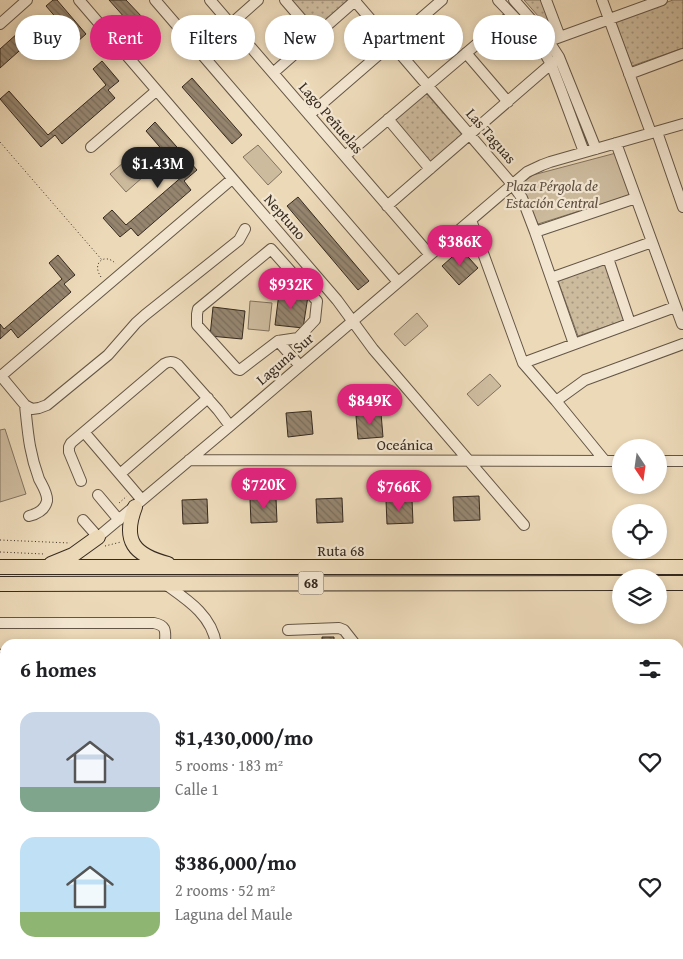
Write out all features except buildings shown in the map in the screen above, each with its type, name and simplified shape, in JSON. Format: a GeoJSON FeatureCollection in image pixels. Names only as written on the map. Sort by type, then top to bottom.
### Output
{"type":"FeatureCollection","features":[{"type":"Feature","properties":{"kind":"highway"},"geometry":{"type":"LineString","coordinates":[[138,504],[129,528],[130,537],[135,546],[142,554],[153,559],[186,568]]}},
{"type":"Feature","properties":{"kind":"highway"},"geometry":{"type":"LineString","coordinates":[[37,567],[68,558],[98,537]]}},
{"type":"Feature","properties":{"kind":"highway","name":"Ruta 68"},"geometry":{"type":"LineString","coordinates":[[0,568],[683,567]]}},
{"type":"Feature","properties":{"kind":"highway","name":"68"},"geometry":{"type":"LineString","coordinates":[[0,584],[612,582]]}},
{"type":"Feature","properties":{"kind":"highway"},"geometry":{"type":"LineString","coordinates":[[667,583],[683,583]]}},
{"type":"Feature","properties":{"kind":"street"},"geometry":{"type":"LineString","coordinates":[[0,24],[27,0]]}},
{"type":"Feature","properties":{"kind":"street","name":"Neptuno"},"geometry":{"type":"LineString","coordinates":[[79,0],[336,300],[373,349],[524,525]]}},
{"type":"Feature","properties":{"kind":"street"},"geometry":{"type":"LineString","coordinates":[[155,0],[398,282]]}},
{"type":"Feature","properties":{"kind":"street","name":"Lago Peñuelas"},"geometry":{"type":"LineString","coordinates":[[210,0],[223,15]]}},
{"type":"Feature","properties":{"kind":"street"},"geometry":{"type":"LineString","coordinates":[[241,15],[258,0]]}},
{"type":"Feature","properties":{"kind":"street"},"geometry":{"type":"LineString","coordinates":[[285,0],[298,15]]}},
{"type":"Feature","properties":{"kind":"street"},"geometry":{"type":"LineString","coordinates":[[334,19],[355,0]]}},
{"type":"Feature","properties":{"kind":"street","name":"Las Taguas"},"geometry":{"type":"LineString","coordinates":[[355,0],[368,15]]}},
{"type":"Feature","properties":{"kind":"street"},"geometry":{"type":"LineString","coordinates":[[425,15],[442,0]]}},
{"type":"Feature","properties":{"kind":"street"},"geometry":{"type":"LineString","coordinates":[[498,0],[511,15]]}},
{"type":"Feature","properties":{"kind":"street"},"geometry":{"type":"LineString","coordinates":[[514,0],[527,15]]}},
{"type":"Feature","properties":{"kind":"street"},"geometry":{"type":"LineString","coordinates":[[546,0],[560,37]]}},
{"type":"Feature","properties":{"kind":"street"},"geometry":{"type":"LineString","coordinates":[[602,0],[629,74],[683,207]]}},
{"type":"Feature","properties":{"kind":"street"},"geometry":{"type":"LineString","coordinates":[[555,39],[662,0]]}},
{"type":"Feature","properties":{"kind":"street"},"geometry":{"type":"LineString","coordinates":[[345,156],[473,47]]}},
{"type":"Feature","properties":{"kind":"street"},"geometry":{"type":"LineString","coordinates":[[555,50],[560,57],[596,149]]}},
{"type":"Feature","properties":{"kind":"street","name":"Lago Peñuelas"},"geometry":{"type":"LineString","coordinates":[[255,53],[430,255]]}},
{"type":"Feature","properties":{"kind":"street"},"geometry":{"type":"LineString","coordinates":[[466,53],[508,102]]}},
{"type":"Feature","properties":{"kind":"street"},"geometry":{"type":"LineString","coordinates":[[629,74],[683,54]]}},
{"type":"Feature","properties":{"kind":"street"},"geometry":{"type":"LineString","coordinates":[[387,206],[560,57]]}},
{"type":"Feature","properties":{"kind":"street"},"geometry":{"type":"LineString","coordinates":[[273,74],[289,60]]}},
{"type":"Feature","properties":{"kind":"street"},"geometry":{"type":"LineString","coordinates":[[309,115],[373,60]]}},
{"type":"Feature","properties":{"kind":"street","name":"Las Taguas"},"geometry":{"type":"LineString","coordinates":[[406,60],[522,198],[574,344]]}},
{"type":"Feature","properties":{"kind":"street"},"geometry":{"type":"LineString","coordinates":[[549,60],[584,152]]}},
{"type":"Feature","properties":{"kind":"street"},"geometry":{"type":"LineString","coordinates":[[91,147],[156,91]]}},
{"type":"Feature","properties":{"kind":"street"},"geometry":{"type":"LineString","coordinates":[[388,119],[430,169]]}},
{"type":"Feature","properties":{"kind":"street","name":"Laguna Sur"},"geometry":{"type":"LineString","coordinates":[[98,537],[527,172],[542,165],[584,152],[683,124]]}},
{"type":"Feature","properties":{"kind":"street"},"geometry":{"type":"LineString","coordinates":[[616,143],[682,324]]}},
{"type":"Feature","properties":{"kind":"street"},"geometry":{"type":"LineString","coordinates":[[232,179],[0,376],[25,405],[32,409],[47,405],[108,355],[145,315],[239,240],[245,230]]}},
{"type":"Feature","properties":{"kind":"street"},"geometry":{"type":"LineString","coordinates":[[535,232],[636,198]]}},
{"type":"Feature","properties":{"kind":"street"},"geometry":{"type":"LineString","coordinates":[[471,220],[522,363],[605,461]]}},
{"type":"Feature","properties":{"kind":"street"},"geometry":{"type":"LineString","coordinates":[[551,278],[652,242]]}},
{"type":"Feature","properties":{"kind":"street"},"geometry":{"type":"LineString","coordinates":[[271,249],[317,301],[315,320],[298,338],[278,341],[240,370],[197,325],[196,321],[198,309],[271,249]]}},
{"type":"Feature","properties":{"kind":"street"},"geometry":{"type":"LineString","coordinates":[[608,258],[630,323]]}},
{"type":"Feature","properties":{"kind":"street"},"geometry":{"type":"LineString","coordinates":[[522,363],[676,307]]}},
{"type":"Feature","properties":{"kind":"street"},"geometry":{"type":"LineString","coordinates":[[278,341],[300,366]]}},
{"type":"Feature","properties":{"kind":"street"},"geometry":{"type":"LineString","coordinates":[[556,401],[585,380],[683,344]]}},
{"type":"Feature","properties":{"kind":"street"},"geometry":{"type":"LineString","coordinates":[[81,481],[69,452],[71,443],[167,362],[178,365],[230,426]]}},
{"type":"Feature","properties":{"kind":"street"},"geometry":{"type":"LineString","coordinates":[[120,474],[208,398]]}},
{"type":"Feature","properties":{"kind":"street"},"geometry":{"type":"LineString","coordinates":[[25,405],[31,457],[47,499],[42,510],[29,516]]}},
{"type":"Feature","properties":{"kind":"street"},"geometry":{"type":"LineString","coordinates":[[84,432],[120,474],[138,504]]}},
{"type":"Feature","properties":{"kind":"street","name":"Oceánica"},"geometry":{"type":"LineString","coordinates":[[189,460],[612,461]]}},
{"type":"Feature","properties":{"kind":"street"},"geometry":{"type":"LineString","coordinates":[[668,461],[683,461]]}},
{"type":"Feature","properties":{"kind":"street"},"geometry":{"type":"LineString","coordinates":[[98,495],[119,520]]}},
{"type":"Feature","properties":{"kind":"street"},"geometry":{"type":"LineString","coordinates":[[83,520],[98,537]]}},
{"type":"Feature","properties":{"kind":"street"},"geometry":{"type":"LineString","coordinates":[[165,584],[193,604],[205,616],[215,639]]}},
{"type":"Feature","properties":{"kind":"street"},"geometry":{"type":"LineString","coordinates":[[0,623],[154,623],[163,626],[165,629],[165,639]]}},
{"type":"Feature","properties":{"kind":"street"},"geometry":{"type":"LineString","coordinates":[[288,630],[339,628],[344,630],[351,639]]}},
{"type":"Feature","properties":{"kind":"path"},"geometry":{"type":"LineString","coordinates":[[0,142],[102,260]]}},
{"type":"Feature","properties":{"kind":"path"},"geometry":{"type":"LineString","coordinates":[[107,285],[98,272],[98,266],[102,260],[112,259],[123,272]]}},
{"type":"Feature","properties":{"kind":"path"},"geometry":{"type":"LineString","coordinates":[[0,540],[76,543]]}},
{"type":"Feature","properties":{"kind":"path"},"geometry":{"type":"LineString","coordinates":[[0,552],[30,553]]}},
{"type":"Feature","properties":{"kind":"green space"},"geometry":{"type":"Polygon","coordinates":[[[290,0],[347,1],[333,15],[304,15],[290,0]]]}},
{"type":"Feature","properties":{"kind":"green space"},"geometry":{"type":"Polygon","coordinates":[[[524,0],[541,0],[546,15],[537,15],[524,0]]]}},
{"type":"Feature","properties":{"kind":"green space"},"geometry":{"type":"Polygon","coordinates":[[[673,0],[683,0],[683,48],[632,66],[615,21],[673,0]]]}},
{"type":"Feature","properties":{"kind":"green space"},"geometry":{"type":"Polygon","coordinates":[[[425,92],[464,137],[432,165],[393,120],[425,92]]]}},
{"type":"Feature","properties":{"kind":"green space"},"geometry":{"type":"Polygon","coordinates":[[[258,145],[282,172],[268,185],[243,157],[258,145]]]}},
{"type":"Feature","properties":{"kind":"green space"},"geometry":{"type":"Polygon","coordinates":[[[137,151],[152,169],[126,192],[110,174],[137,151]]]}},
{"type":"Feature","properties":{"kind":"green space","name":"Plaza Pérgola de Estación Central"},"geometry":{"type":"Polygon","coordinates":[[[616,153],[630,195],[538,224],[520,185],[533,175],[616,153]]]}},
{"type":"Feature","properties":{"kind":"green space"},"geometry":{"type":"Polygon","coordinates":[[[604,262],[625,320],[578,336],[557,278],[604,262]]]}},
{"type":"Feature","properties":{"kind":"green space"},"geometry":{"type":"Polygon","coordinates":[[[250,301],[272,303],[269,331],[248,329],[250,301]]]}},
{"type":"Feature","properties":{"kind":"green space"},"geometry":{"type":"Polygon","coordinates":[[[417,313],[428,326],[405,346],[394,334],[417,313]]]}},
{"type":"Feature","properties":{"kind":"green space"},"geometry":{"type":"Polygon","coordinates":[[[490,374],[501,386],[478,406],[467,394],[490,374]]]}},
{"type":"Feature","properties":{"kind":"green space"},"geometry":{"type":"Polygon","coordinates":[[[5,429],[26,494],[0,502],[0,430],[5,429]]]}}]}
